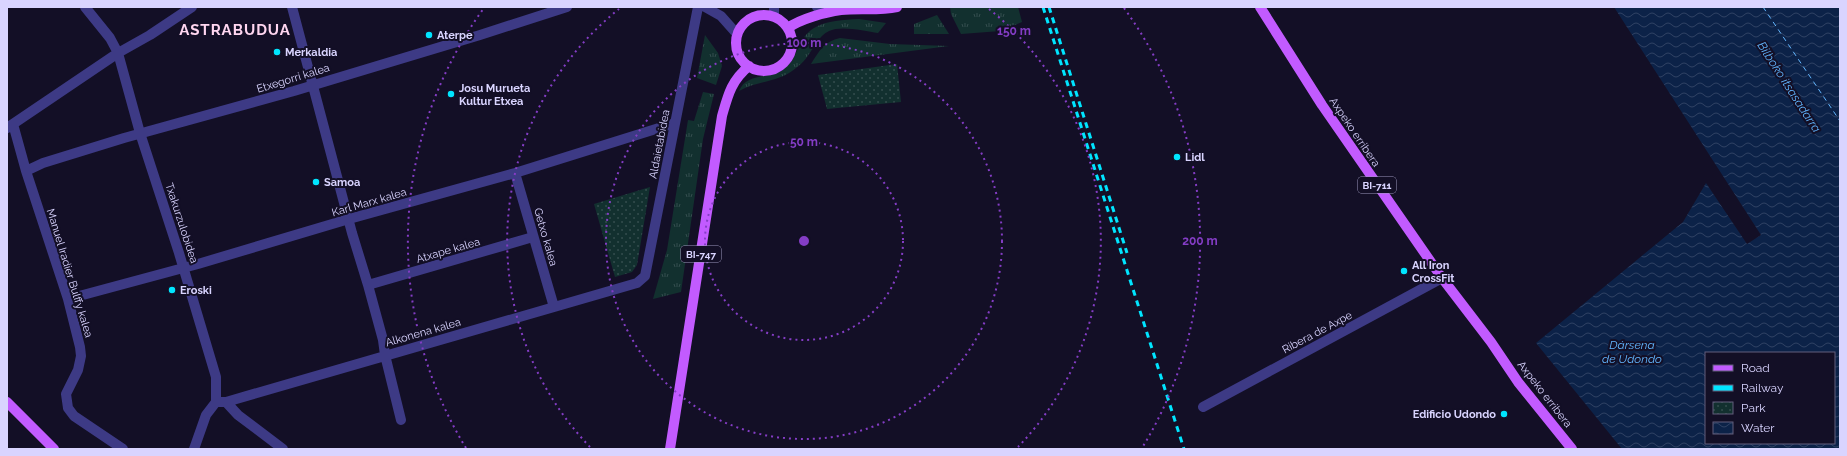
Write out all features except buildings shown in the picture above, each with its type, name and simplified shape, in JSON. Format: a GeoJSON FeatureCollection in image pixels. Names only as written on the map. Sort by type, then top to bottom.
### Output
{"type":"FeatureCollection","features":[{"type":"Feature","properties":{"kind":"main road"},"geometry":{"type":"LineString","coordinates":[[788,28],[799,22],[841,10],[886,9],[897,7]]}},
{"type":"Feature","properties":{"kind":"main road","name":"Axpeko erribera"},"geometry":{"type":"LineString","coordinates":[[1260,7],[1326,111],[1442,278],[1491,342],[1518,382],[1572,449]]}},
{"type":"Feature","properties":{"kind":"main road"},"geometry":{"type":"LineString","coordinates":[[774,12],[788,28],[792,40],[792,49],[783,64],[775,69],[766,71],[758,70],[749,66],[742,60],[736,44],[737,34],[741,26],[748,20],[756,16],[774,12]]}},
{"type":"Feature","properties":{"kind":"main road","name":"BI-747"},"geometry":{"type":"LineString","coordinates":[[670,449],[722,116],[732,85],[740,74],[749,66]]}},
{"type":"Feature","properties":{"kind":"main road"},"geometry":{"type":"LineString","coordinates":[[7,402],[54,449]]}},
{"type":"Feature","properties":{"kind":"street","name":"Txakurzulobidea"},"geometry":{"type":"LineString","coordinates":[[85,7],[110,38],[118,52],[140,134],[216,377],[221,402]]}},
{"type":"Feature","properties":{"kind":"street"},"geometry":{"type":"LineString","coordinates":[[10,126],[118,52],[150,35],[192,7]]}},
{"type":"Feature","properties":{"kind":"street"},"geometry":{"type":"LineString","coordinates":[[292,7],[348,219],[383,340],[385,355],[401,420]]}},
{"type":"Feature","properties":{"kind":"street","name":"Etxegorri kalea"},"geometry":{"type":"LineString","coordinates":[[26,171],[43,163],[313,85],[480,35],[566,7]]}},
{"type":"Feature","properties":{"kind":"street","name":"Aldaietabidea"},"geometry":{"type":"LineString","coordinates":[[637,283],[645,276],[698,7]]}},
{"type":"Feature","properties":{"kind":"street"},"geometry":{"type":"LineString","coordinates":[[705,7],[721,16],[737,34]]}},
{"type":"Feature","properties":{"kind":"street"},"geometry":{"type":"LineString","coordinates":[[817,7],[841,10]]}},
{"type":"Feature","properties":{"kind":"street","name":"Karl Marx kalea"},"geometry":{"type":"LineString","coordinates":[[68,299],[183,268],[348,219],[515,173],[675,123]]}},
{"type":"Feature","properties":{"kind":"street","name":"Manuel Iradier Bulffy kalea"},"geometry":{"type":"LineString","coordinates":[[10,126],[68,299],[80,346],[81,356],[78,370],[66,394],[68,408],[74,416],[124,449]]}},
{"type":"Feature","properties":{"kind":"street","name":"Getxo kalea"},"geometry":{"type":"LineString","coordinates":[[515,173],[554,307]]}},
{"type":"Feature","properties":{"kind":"street","name":"Atxape kalea"},"geometry":{"type":"LineString","coordinates":[[368,284],[534,238]]}},
{"type":"Feature","properties":{"kind":"street","name":"Ribera de Axpe"},"geometry":{"type":"LineString","coordinates":[[1203,407],[1442,278]]}},
{"type":"Feature","properties":{"kind":"street","name":"Alkonena kalea"},"geometry":{"type":"LineString","coordinates":[[221,402],[637,283]]}},
{"type":"Feature","properties":{"kind":"street"},"geometry":{"type":"LineString","coordinates":[[194,449],[206,415],[221,402],[283,449]]}},
{"type":"Feature","properties":{"kind":"green space"},"geometry":{"type":"Polygon","coordinates":[[[950,7],[1018,7],[1022,22],[1000,31],[961,34],[951,14],[950,7]]]}},
{"type":"Feature","properties":{"kind":"green space"},"geometry":{"type":"Polygon","coordinates":[[[937,15],[949,34],[914,34],[914,24],[937,15]]]}},
{"type":"Feature","properties":{"kind":"green space"},"geometry":{"type":"Polygon","coordinates":[[[859,19],[886,23],[878,33],[846,28],[829,31],[819,39],[807,57],[789,73],[739,91],[747,81],[784,69],[793,59],[804,37],[808,32],[819,25],[841,20],[859,19]]]}},
{"type":"Feature","properties":{"kind":"green space"},"geometry":{"type":"Polygon","coordinates":[[[705,35],[718,53],[722,66],[716,85],[697,78],[705,35]]]}},
{"type":"Feature","properties":{"kind":"green space"},"geometry":{"type":"Polygon","coordinates":[[[840,38],[890,44],[949,46],[811,64],[826,44],[840,38]]]}},
{"type":"Feature","properties":{"kind":"green space"},"geometry":{"type":"Polygon","coordinates":[[[897,64],[901,102],[827,109],[818,75],[897,64]]]}},
{"type":"Feature","properties":{"kind":"green space"},"geometry":{"type":"Polygon","coordinates":[[[703,92],[714,94],[703,139],[681,292],[653,299],[667,250],[688,120],[694,121],[703,92]]]}},
{"type":"Feature","properties":{"kind":"green space"},"geometry":{"type":"Polygon","coordinates":[[[650,187],[637,265],[632,272],[615,277],[594,204],[650,187]]]}},
{"type":"Feature","properties":{"kind":"water"},"geometry":{"type":"Polygon","coordinates":[[[1614,7],[1840,7],[1840,449],[1622,449],[1536,343],[1683,222],[1706,183],[1747,244],[1761,235],[1614,7]]]}},
{"type":"Feature","properties":{"kind":"ferry route"},"geometry":{"type":"LineString","coordinates":[[1763,7],[1840,121]]}},
{"type":"Feature","properties":{"kind":"railway"},"geometry":{"type":"LineString","coordinates":[[1043,7],[1184,449]]}},
{"type":"Feature","properties":{"kind":"railway"},"geometry":{"type":"LineString","coordinates":[[1049,7],[1127,253]]}},
{"type":"Feature","properties":{"kind":"place","name":"Aterpe"},"geometry":{"type":"Point","coordinates":[429,35]}},
{"type":"Feature","properties":{"kind":"place","name":"Merkaldia"},"geometry":{"type":"Point","coordinates":[277,52]}},
{"type":"Feature","properties":{"kind":"place","name":"Josu Murueta Kultur Etxea"},"geometry":{"type":"Point","coordinates":[451,94]}},
{"type":"Feature","properties":{"kind":"place","name":"Lidl"},"geometry":{"type":"Point","coordinates":[1177,157]}},
{"type":"Feature","properties":{"kind":"place","name":"Samoa"},"geometry":{"type":"Point","coordinates":[316,182]}},
{"type":"Feature","properties":{"kind":"place","name":"All Iron CrossFit"},"geometry":{"type":"Point","coordinates":[1404,271]}},
{"type":"Feature","properties":{"kind":"place","name":"Eroski"},"geometry":{"type":"Point","coordinates":[172,290]}},
{"type":"Feature","properties":{"kind":"place","name":"Edificio Udondo"},"geometry":{"type":"Point","coordinates":[1504,414]}},
{"type":"Feature","properties":{"kind":"district","name":"ASTRABUDUA"},"geometry":{"type":"Point","coordinates":[235,30]}},
{"type":"Feature","properties":{"kind":"water label","name":"Bilboko itsasadarra"},"geometry":{"type":"Point","coordinates":[1789,87]}},
{"type":"Feature","properties":{"kind":"water label","name":"Dársena de Udondo"},"geometry":{"type":"Point","coordinates":[1632,352]}}]}
